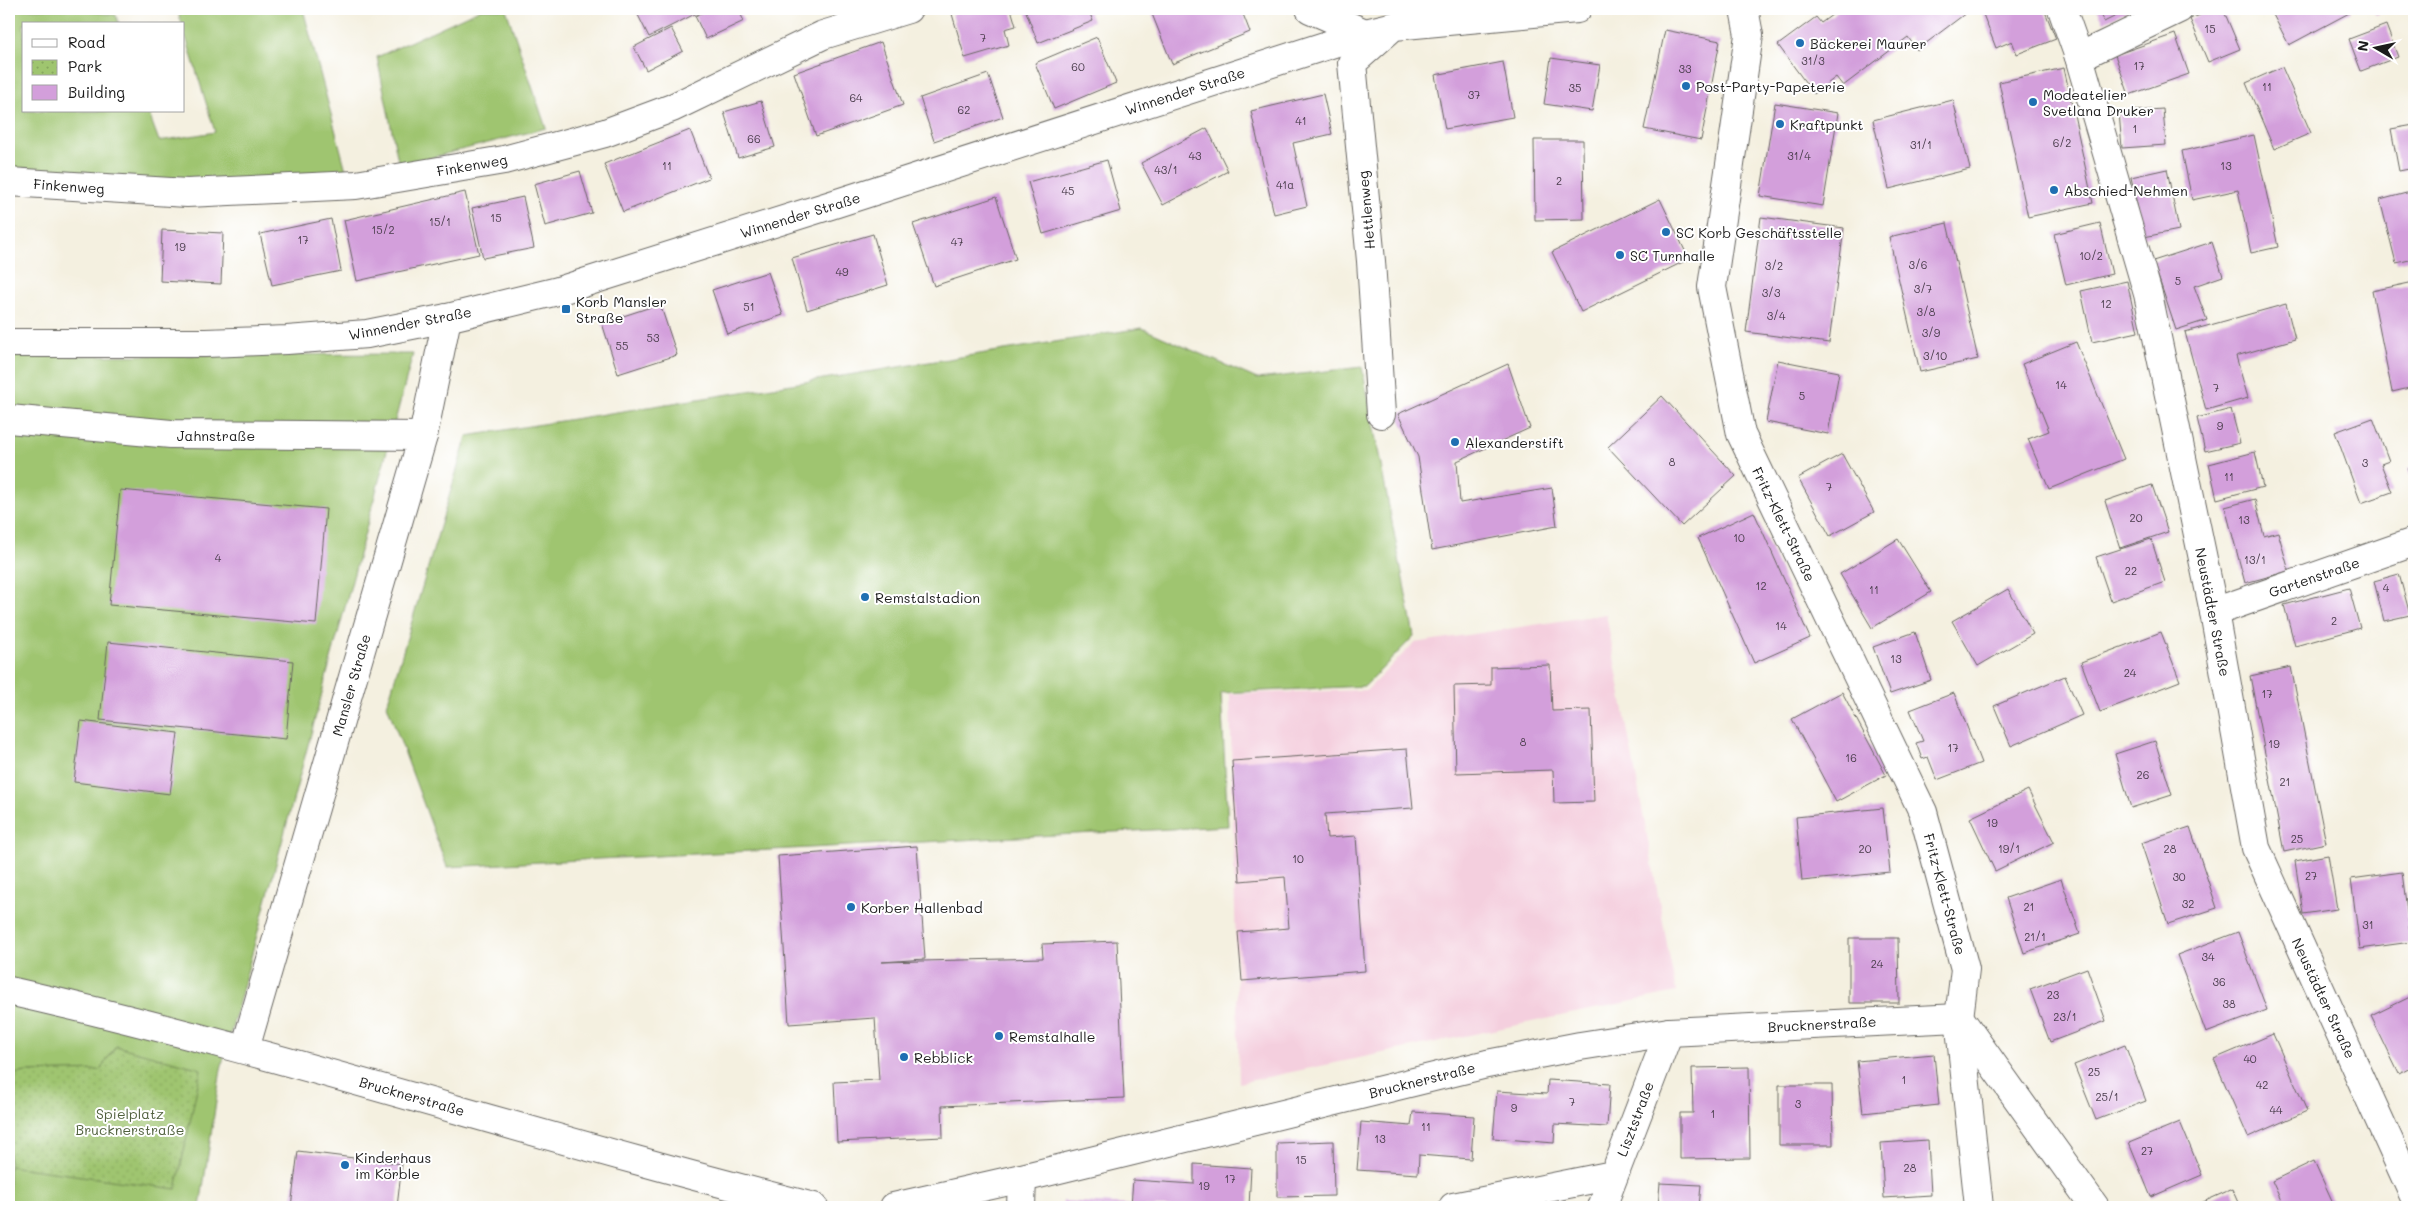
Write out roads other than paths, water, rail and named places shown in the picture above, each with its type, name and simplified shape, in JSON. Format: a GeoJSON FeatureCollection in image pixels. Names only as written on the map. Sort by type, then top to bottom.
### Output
{"type":"FeatureCollection","features":[{"type":"Feature","properties":{"kind":"street","name":"Finkenweg"},"geometry":{"type":"LineString","coordinates":[[9,182],[187,193],[356,184],[504,160],[605,133],[672,108],[823,35],[908,9]]}},
{"type":"Feature","properties":{"kind":"street"},"geometry":{"type":"LineString","coordinates":[[1310,9],[1365,33]]}},
{"type":"Feature","properties":{"kind":"street","name":"Winnender Straße"},"geometry":{"type":"LineString","coordinates":[[9,343],[205,343],[287,340],[367,334],[447,318],[568,288],[1365,33],[1394,26],[1577,9]]}},
{"type":"Feature","properties":{"kind":"street","name":"Fritz-Klett-Straße"},"geometry":{"type":"LineString","coordinates":[[1744,9],[1749,35],[1712,287],[1741,434],[1923,812],[1965,969],[1960,1018],[1979,1207]]}},
{"type":"Feature","properties":{"kind":"street","name":"Neustädter Straße"},"geometry":{"type":"LineString","coordinates":[[2062,9],[2079,57],[2148,294],[2214,612],[2256,848],[2414,1196]]}},
{"type":"Feature","properties":{"kind":"street"},"geometry":{"type":"LineString","coordinates":[[2079,57],[2179,9]]}},
{"type":"Feature","properties":{"kind":"street","name":"Hettlenweg"},"geometry":{"type":"LineString","coordinates":[[1381,414],[1371,262],[1352,63],[1394,26]]}},
{"type":"Feature","properties":{"kind":"street","name":"Mansler Straße"},"geometry":{"type":"LineString","coordinates":[[245,1049],[423,436],[447,318]]}},
{"type":"Feature","properties":{"kind":"street","name":"Jahnstraße"},"geometry":{"type":"LineString","coordinates":[[9,419],[171,434],[423,436]]}},
{"type":"Feature","properties":{"kind":"street","name":"Gartenstraße"},"geometry":{"type":"LineString","coordinates":[[2214,612],[2414,542]]}},
{"type":"Feature","properties":{"kind":"street","name":"Brucknerstraße"},"geometry":{"type":"LineString","coordinates":[[9,991],[245,1049],[705,1180],[814,1207]]}},
{"type":"Feature","properties":{"kind":"street"},"geometry":{"type":"LineString","coordinates":[[1960,1018],[2095,1207]]}},
{"type":"Feature","properties":{"kind":"street","name":"Brucknerstraße"},"geometry":{"type":"LineString","coordinates":[[894,1207],[1022,1178],[1487,1064],[1669,1032],[1960,1018]]}},
{"type":"Feature","properties":{"kind":"street","name":"Lisztstraße"},"geometry":{"type":"LineString","coordinates":[[1602,1207],[1613,1174],[1669,1032]]}},
{"type":"Feature","properties":{"kind":"street"},"geometry":{"type":"LineString","coordinates":[[1453,1207],[1613,1174]]}},
{"type":"Feature","properties":{"kind":"street"},"geometry":{"type":"LineString","coordinates":[[1021,1207],[1022,1178]]}},
{"type":"Feature","properties":{"kind":"place","name":"Bäckerei Maurer"},"geometry":{"type":"Point","coordinates":[1800,43]}},
{"type":"Feature","properties":{"kind":"place","name":"Post-Party-Papeterie"},"geometry":{"type":"Point","coordinates":[1686,86]}},
{"type":"Feature","properties":{"kind":"place","name":"Modeatelier Svetlana Druker"},"geometry":{"type":"Point","coordinates":[2033,102]}},
{"type":"Feature","properties":{"kind":"place","name":"Kraftpunkt"},"geometry":{"type":"Point","coordinates":[1780,124]}},
{"type":"Feature","properties":{"kind":"place","name":"Abschied-Nehmen"},"geometry":{"type":"Point","coordinates":[2054,190]}},
{"type":"Feature","properties":{"kind":"place","name":"SC Korb Geschäftsstelle"},"geometry":{"type":"Point","coordinates":[1666,232]}},
{"type":"Feature","properties":{"kind":"place","name":"SC Turnhalle"},"geometry":{"type":"Point","coordinates":[1620,255]}},
{"type":"Feature","properties":{"kind":"place","name":"Korb Mansler Straße"},"geometry":{"type":"Point","coordinates":[566,309]}},
{"type":"Feature","properties":{"kind":"place","name":"Alexanderstift"},"geometry":{"type":"Point","coordinates":[1455,442]}},
{"type":"Feature","properties":{"kind":"place","name":"Remstalstadion"},"geometry":{"type":"Point","coordinates":[865,597]}},
{"type":"Feature","properties":{"kind":"place","name":"Korber Hallenbad"},"geometry":{"type":"Point","coordinates":[851,907]}},
{"type":"Feature","properties":{"kind":"place","name":"Remstalhalle"},"geometry":{"type":"Point","coordinates":[999,1036]}},
{"type":"Feature","properties":{"kind":"place","name":"Rebblick"},"geometry":{"type":"Point","coordinates":[904,1057]}},
{"type":"Feature","properties":{"kind":"place","name":"Kinderhaus im Körble"},"geometry":{"type":"Point","coordinates":[345,1165]}},
{"type":"Feature","properties":{"kind":"park label","name":"Spielplatz Brucknerstraße"},"geometry":{"type":"Point","coordinates":[130,1122]}}]}
